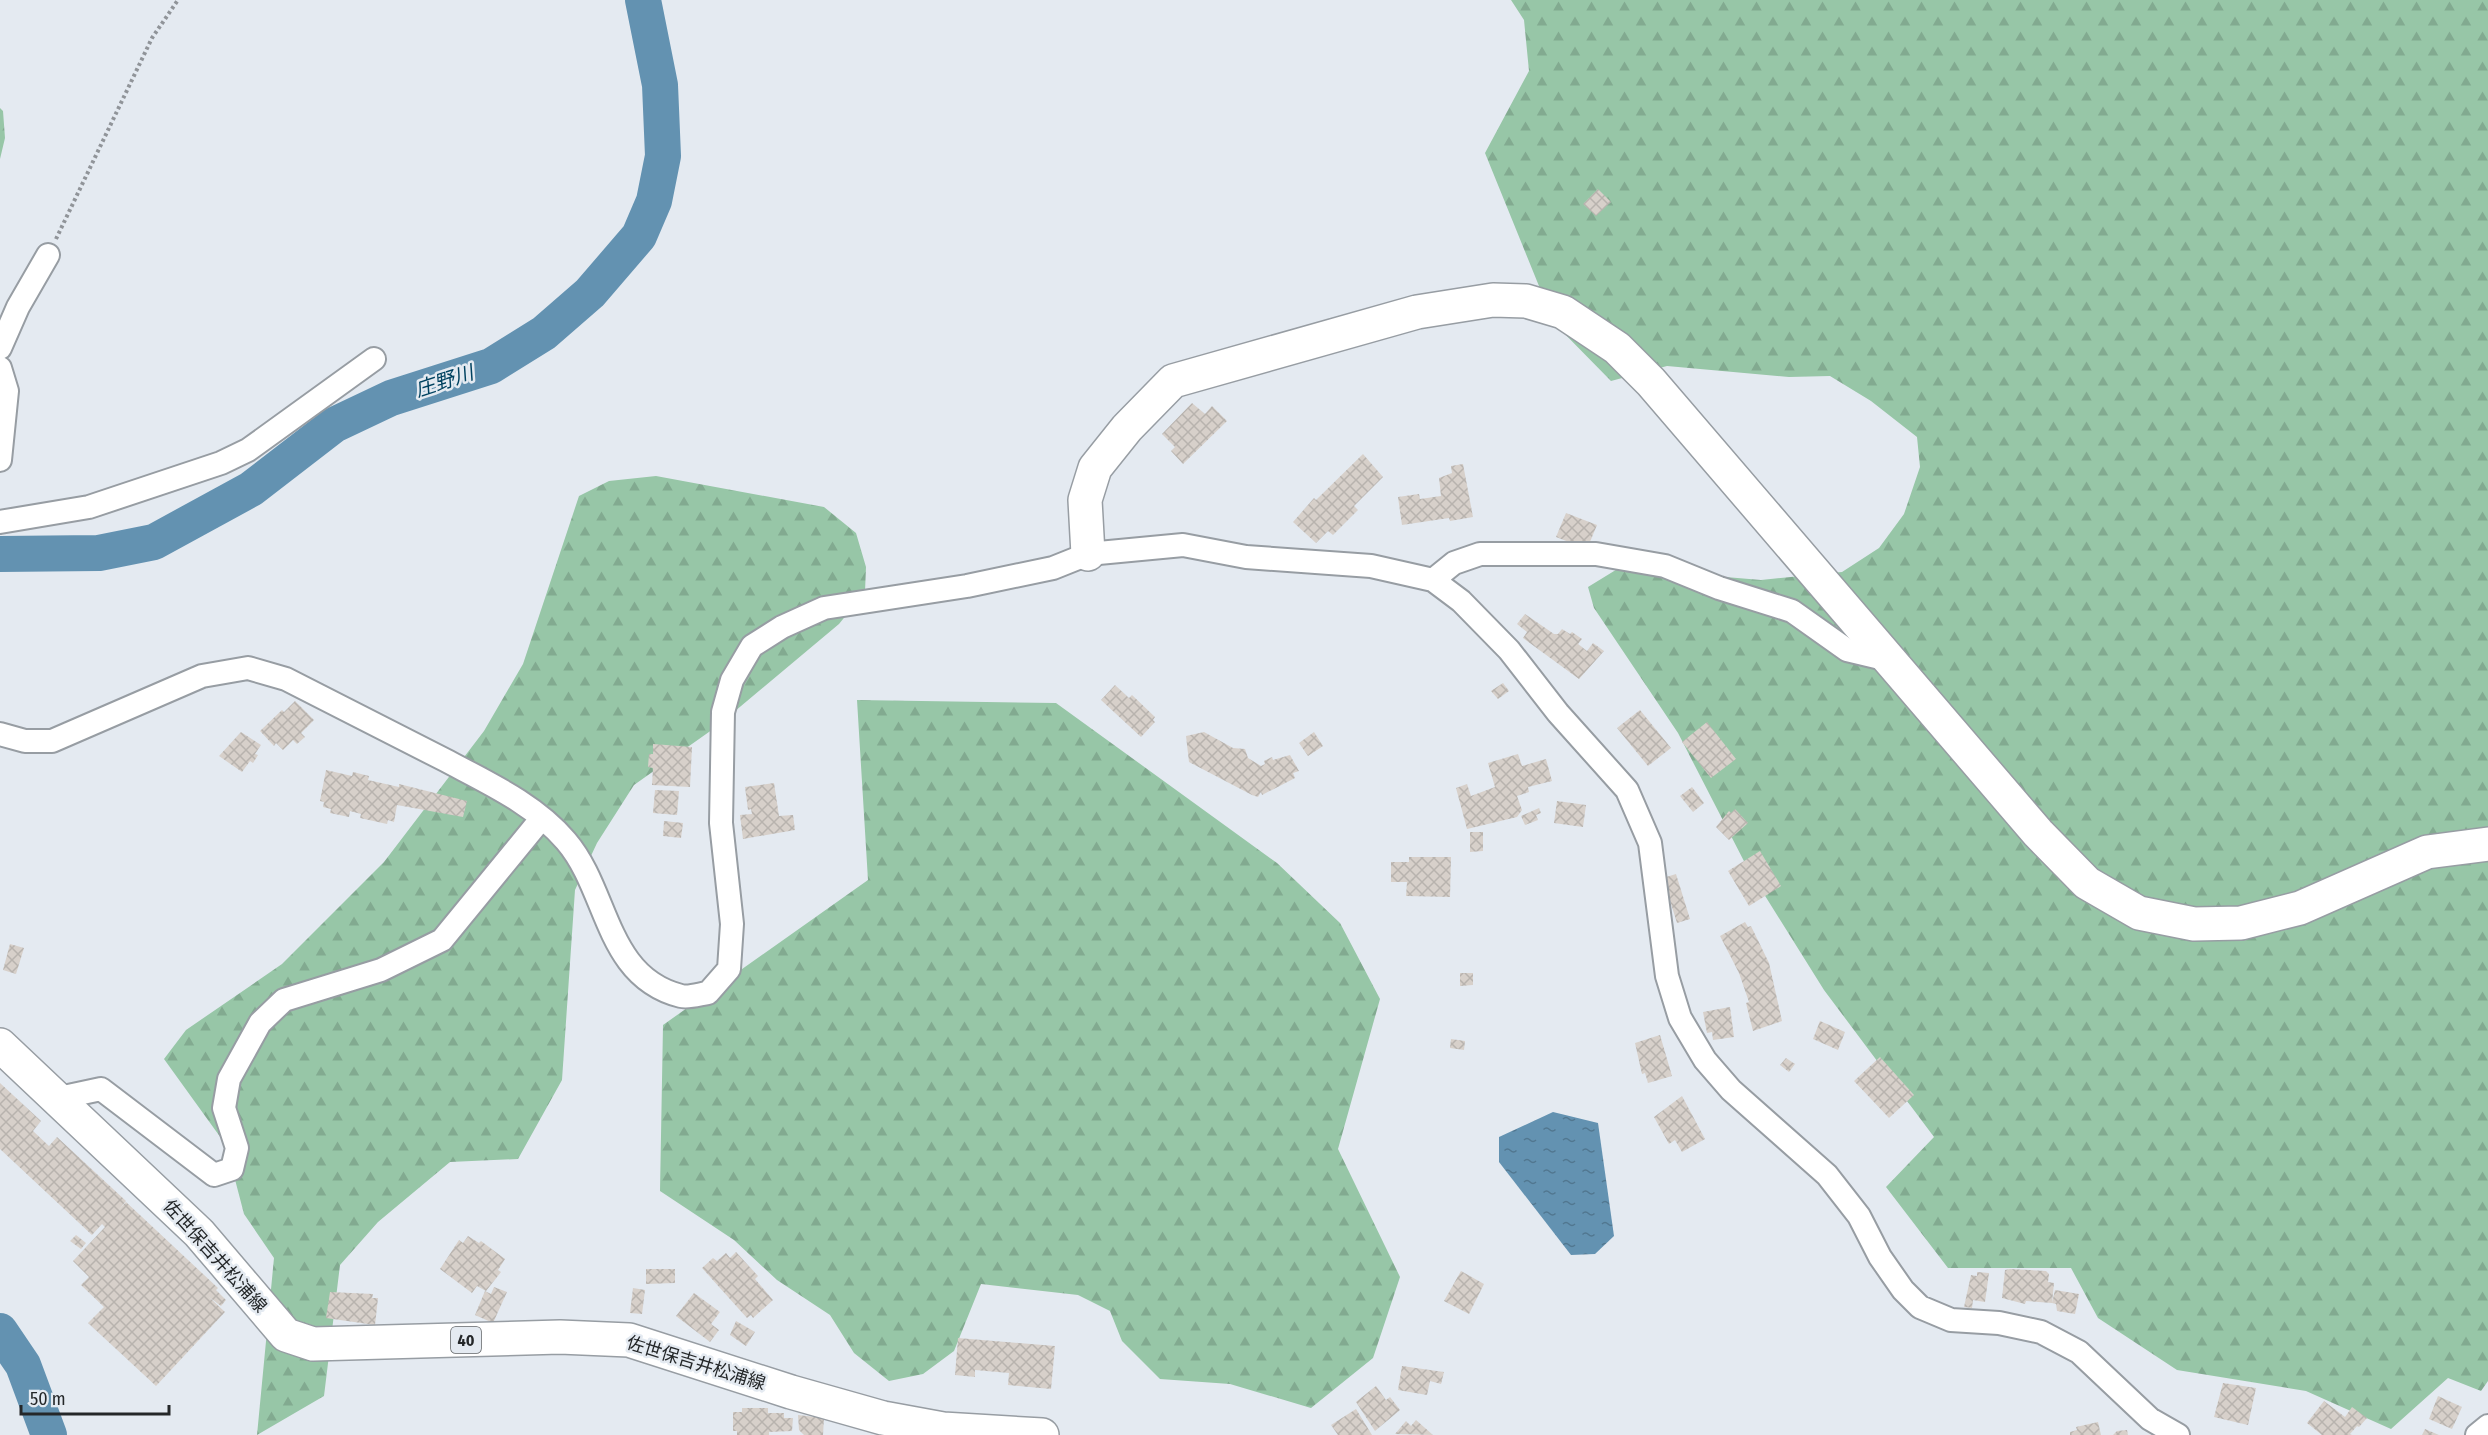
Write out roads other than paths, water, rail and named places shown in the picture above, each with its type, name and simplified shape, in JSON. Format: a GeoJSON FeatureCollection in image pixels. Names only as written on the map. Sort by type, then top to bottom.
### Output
{"type":"FeatureCollection","features":[{"type":"Feature","properties":{"kind":"street"},"geometry":{"type":"LineString","coordinates":[[0,348],[18,307],[48,255]]}},
{"type":"Feature","properties":{"kind":"street"},"geometry":{"type":"LineString","coordinates":[[1088,554],[1085,501],[1095,468],[1127,428],[1173,381],[1417,312],[1492,300],[1527,301],[1563,312],[1617,348],[1651,382],[1893,661],[2038,833],[2087,883],[2139,913],[2194,924],[2241,922],[2300,908],[2427,852],[2488,844]]}},
{"type":"Feature","properties":{"kind":"street"},"geometry":{"type":"LineString","coordinates":[[0,522],[88,507],[221,463],[249,450],[374,359]]}},
{"type":"Feature","properties":{"kind":"street"},"geometry":{"type":"LineString","coordinates":[[0,368],[7,391],[0,460]]}},
{"type":"Feature","properties":{"kind":"street"},"geometry":{"type":"LineString","coordinates":[[0,734],[25,741],[52,741],[202,676],[248,668],[286,679],[369,720],[503,792],[541,819],[565,839],[577,856],[627,962],[652,983],[683,997],[708,993],[729,969],[732,924],[721,823],[723,712],[732,680],[752,646],[782,627],[825,608],[966,586],[1053,568],[1088,554],[1183,545],[1246,557],[1371,566],[1432,580],[1461,601],[1509,650],[1558,713],[1627,790],[1650,843],[1667,976],[1680,1018],[1705,1059],[1731,1090],[1827,1175],[1859,1216],[1880,1257],[1903,1290],[1920,1307],[1951,1320],[1999,1323],[2041,1332],[2079,1352],[2150,1419],[2178,1435]]}},
{"type":"Feature","properties":{"kind":"street"},"geometry":{"type":"LineString","coordinates":[[1432,580],[1454,563],[1480,554],[1596,554],[1665,566],[1719,588],[1792,611],[1846,650],[1893,661]]}},
{"type":"Feature","properties":{"kind":"street"},"geometry":{"type":"LineString","coordinates":[[59,1098],[101,1089],[213,1175],[232,1169],[237,1148],[224,1108],[229,1079],[260,1023],[284,1000],[381,970],[442,940],[541,819]]}},
{"type":"Feature","properties":{"kind":"street","name":"佐世保吉井松浦線"},"geometry":{"type":"LineString","coordinates":[[0,1045],[59,1098],[199,1233],[286,1335],[313,1344],[560,1337],[629,1340],[883,1418],[943,1429],[1042,1435]]}},
{"type":"Feature","properties":{"kind":"street"},"geometry":{"type":"LineString","coordinates":[[2477,1435],[2488,1426]]}},
{"type":"Feature","properties":{"kind":"water"},"geometry":{"type":"Polygon","coordinates":[[[1553,1112],[1598,1123],[1614,1236],[1595,1254],[1571,1255],[1499,1162],[1499,1137],[1553,1112]]]}},
{"type":"Feature","properties":{"kind":"waterway","name":"庄野川"},"geometry":{"type":"LineString","coordinates":[[0,554],[99,553],[154,542],[251,489],[334,425],[391,398],[491,366],[544,333],[590,293],[639,236],[654,201],[663,156],[660,85],[643,0]]}},
{"type":"Feature","properties":{"kind":"waterway","name":"庄野川"},"geometry":{"type":"LineString","coordinates":[[0,1331],[23,1365],[49,1435]]}}]}
